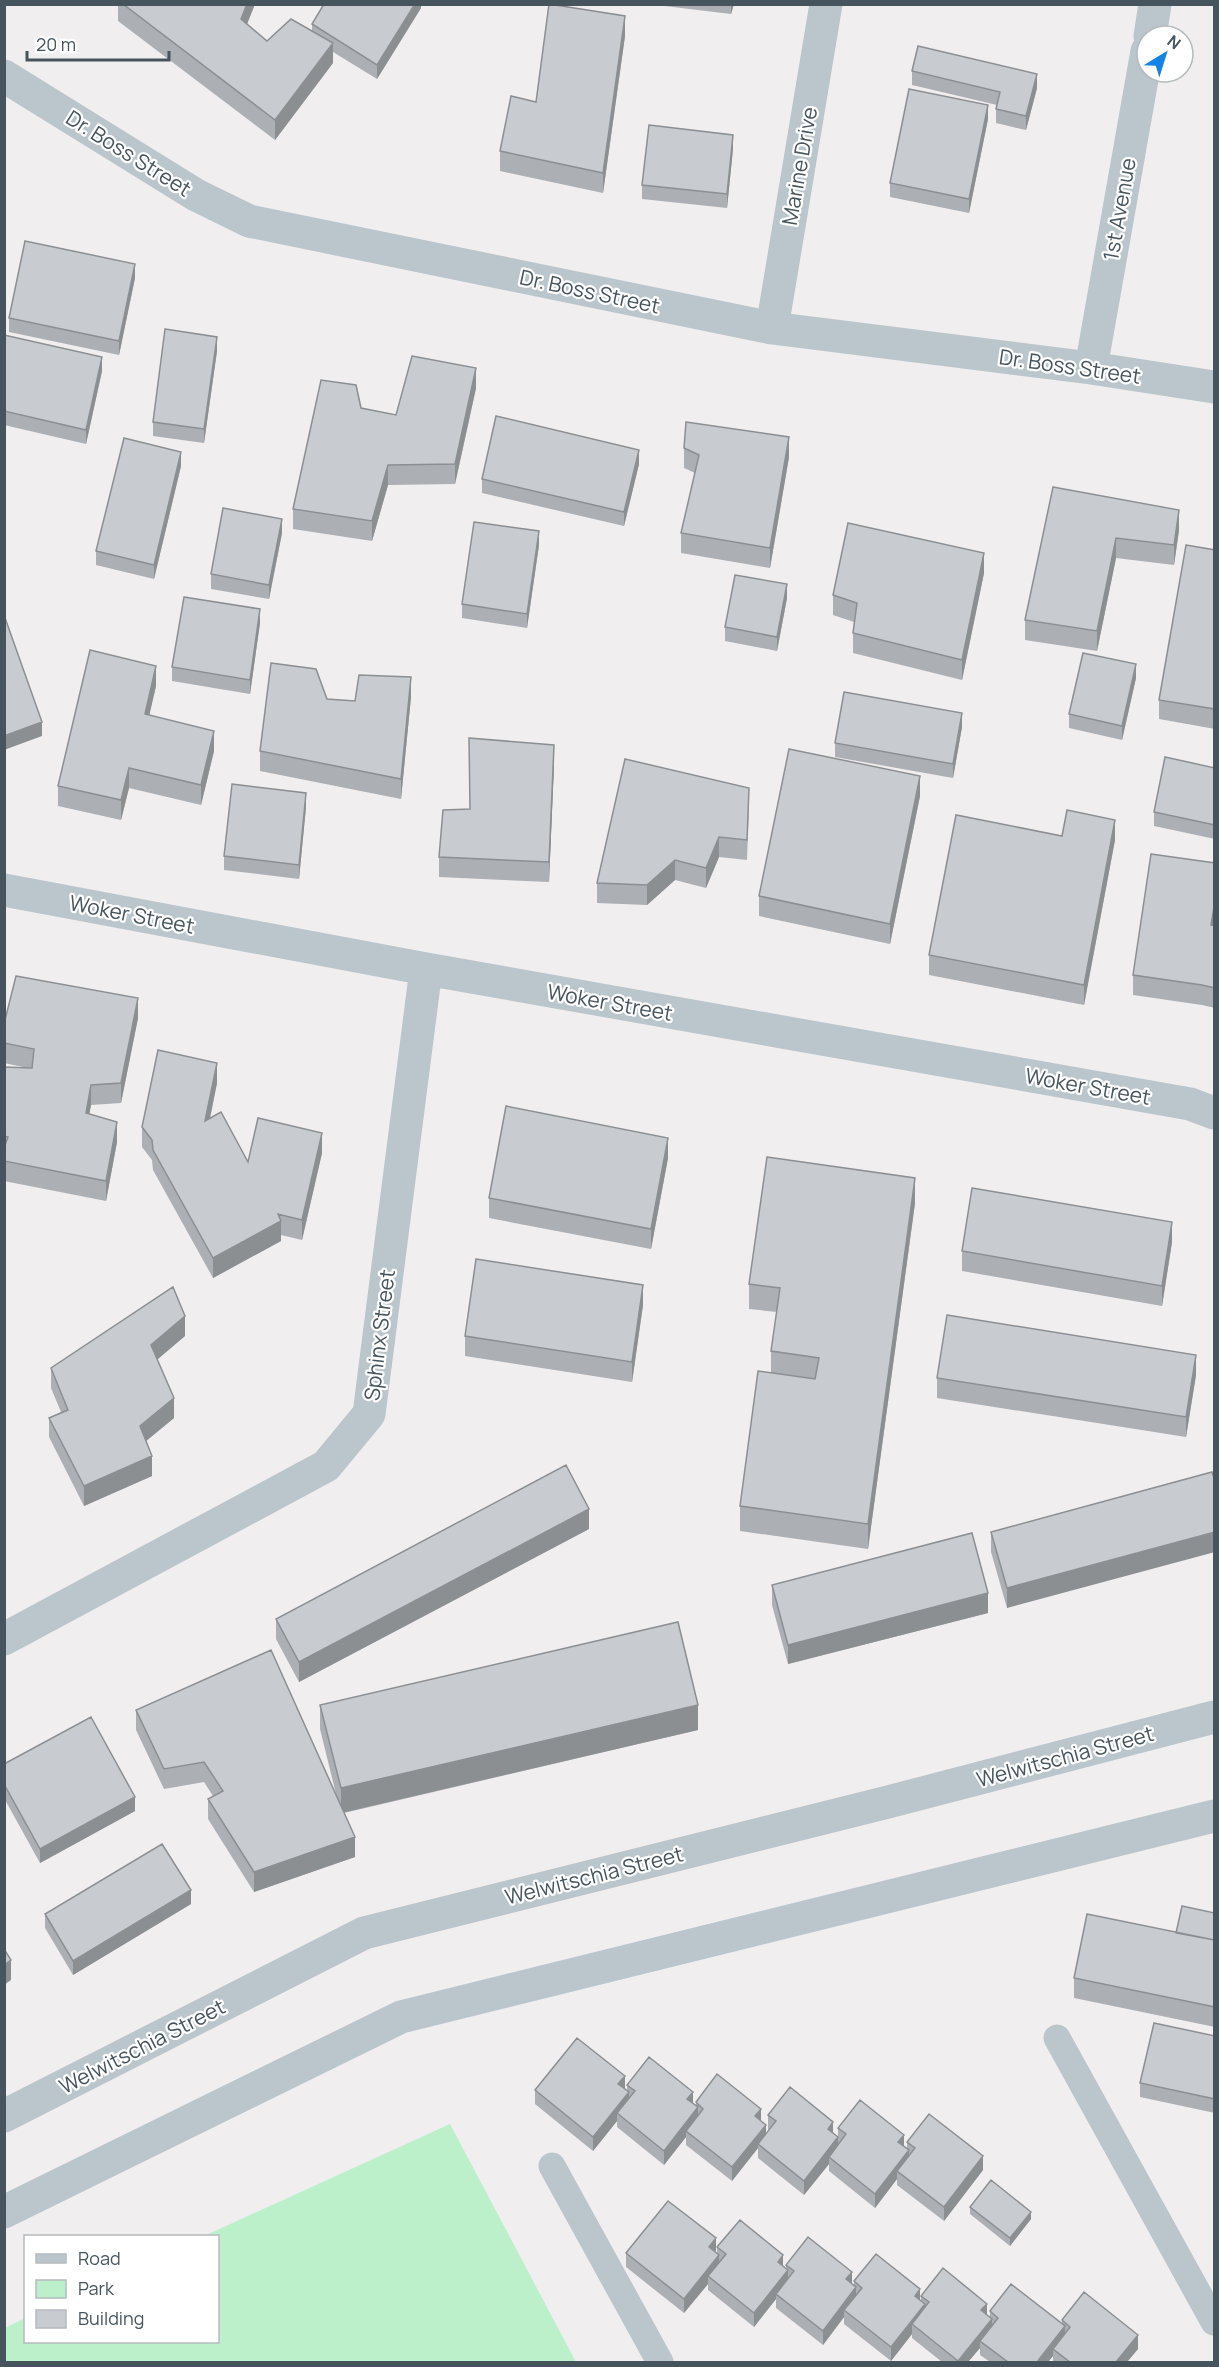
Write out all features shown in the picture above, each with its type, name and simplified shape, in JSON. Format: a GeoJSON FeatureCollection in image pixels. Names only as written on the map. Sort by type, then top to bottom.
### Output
{"type":"FeatureCollection","features":[{"type":"Feature","properties":{"kind":"street","name":"Marine Drive"},"geometry":{"type":"LineString","coordinates":[[772,328],[826,4]]}},
{"type":"Feature","properties":{"kind":"street"},"geometry":{"type":"LineString","coordinates":[[1152,24],[1155,4]]}},
{"type":"Feature","properties":{"kind":"street","name":"Dr. Boss Street"},"geometry":{"type":"LineString","coordinates":[[4,76],[196,195],[249,221],[772,328],[1091,368],[1215,387]]}},
{"type":"Feature","properties":{"kind":"street","name":"1st Avenue"},"geometry":{"type":"LineString","coordinates":[[1091,368],[1141,84]]}},
{"type":"Feature","properties":{"kind":"street","name":"Woker Street"},"geometry":{"type":"LineString","coordinates":[[4,890],[426,969],[1190,1104],[1215,1113]]}},
{"type":"Feature","properties":{"kind":"street","name":"Sphinx Street"},"geometry":{"type":"LineString","coordinates":[[4,1639],[326,1466],[369,1414],[426,969]]}},
{"type":"Feature","properties":{"kind":"street","name":"Welwitschia Street"},"geometry":{"type":"LineString","coordinates":[[4,2116],[364,1933],[888,1802],[1215,1717]]}},
{"type":"Feature","properties":{"kind":"street"},"geometry":{"type":"LineString","coordinates":[[4,2212],[401,2017],[1215,1816]]}},
{"type":"Feature","properties":{"kind":"lane"},"geometry":{"type":"LineString","coordinates":[[1057,2038],[1215,2322]]}},
{"type":"Feature","properties":{"kind":"lane"},"geometry":{"type":"LineString","coordinates":[[552,2166],[660,2362]]}},
{"type":"Feature","properties":{"kind":"green space"},"geometry":{"type":"Polygon","coordinates":[[[450,2124],[576,2362],[5,2362],[5,2328],[24,2318],[24,2343],[219,2343],[219,2235],[206,2235],[450,2124]]]}},
{"type":"Feature","properties":{"kind":"building"},"geometry":{"type":"Polygon","coordinates":[[[123,4],[247,4],[241,19],[267,41],[291,19],[333,43],[275,120],[123,4]]]}},
{"type":"Feature","properties":{"kind":"building"},"geometry":{"type":"Polygon","coordinates":[[[324,4],[415,4],[377,65],[312,24],[324,4]]]}},
{"type":"Feature","properties":{"kind":"building"},"geometry":{"type":"Polygon","coordinates":[[[549,4],[625,16],[603,173],[500,151],[511,96],[536,102],[549,4]]]}},
{"type":"Feature","properties":{"kind":"building"},"geometry":{"type":"Polygon","coordinates":[[[918,46],[1037,74],[1026,116],[996,109],[1000,92],[912,71],[918,46]]]}},
{"type":"Feature","properties":{"kind":"building"},"geometry":{"type":"Polygon","coordinates":[[[909,89],[988,105],[969,199],[890,183],[909,89]]]}},
{"type":"Feature","properties":{"kind":"building"},"geometry":{"type":"Polygon","coordinates":[[[649,125],[733,135],[727,194],[642,185],[649,125]]]}},
{"type":"Feature","properties":{"kind":"building"},"geometry":{"type":"Polygon","coordinates":[[[25,241],[135,264],[119,341],[9,318],[25,241]]]}},
{"type":"Feature","properties":{"kind":"building"},"geometry":{"type":"Polygon","coordinates":[[[165,329],[217,337],[204,429],[153,422],[165,329]]]}},
{"type":"Feature","properties":{"kind":"building"},"geometry":{"type":"Polygon","coordinates":[[[4,335],[102,357],[86,430],[4,411],[4,335]]]}},
{"type":"Feature","properties":{"kind":"building"},"geometry":{"type":"Polygon","coordinates":[[[412,356],[476,368],[455,464],[388,465],[372,521],[293,509],[321,380],[356,385],[361,408],[396,415],[412,356]]]}},
{"type":"Feature","properties":{"kind":"building"},"geometry":{"type":"Polygon","coordinates":[[[496,416],[639,450],[624,512],[482,479],[496,416]]]}},
{"type":"Feature","properties":{"kind":"building"},"geometry":{"type":"Polygon","coordinates":[[[686,422],[789,437],[770,548],[681,533],[699,455],[684,448],[686,422]]]}},
{"type":"Feature","properties":{"kind":"building"},"geometry":{"type":"Polygon","coordinates":[[[124,438],[181,452],[154,565],[96,551],[124,438]]]}},
{"type":"Feature","properties":{"kind":"building"},"geometry":{"type":"Polygon","coordinates":[[[1053,487],[1179,510],[1174,545],[1116,538],[1097,631],[1025,620],[1053,487]]]}},
{"type":"Feature","properties":{"kind":"building"},"geometry":{"type":"Polygon","coordinates":[[[223,508],[282,519],[269,585],[211,574],[223,508]]]}},
{"type":"Feature","properties":{"kind":"building"},"geometry":{"type":"Polygon","coordinates":[[[474,522],[539,531],[527,614],[462,604],[474,522]]]}},
{"type":"Feature","properties":{"kind":"building"},"geometry":{"type":"Polygon","coordinates":[[[848,523],[984,553],[962,660],[853,633],[857,603],[833,595],[848,523]]]}},
{"type":"Feature","properties":{"kind":"building"},"geometry":{"type":"Polygon","coordinates":[[[1186,545],[1215,550],[1215,709],[1159,700],[1186,545]]]}},
{"type":"Feature","properties":{"kind":"building"},"geometry":{"type":"Polygon","coordinates":[[[735,575],[787,584],[777,637],[725,627],[735,575]]]}},
{"type":"Feature","properties":{"kind":"building"},"geometry":{"type":"Polygon","coordinates":[[[184,597],[260,609],[250,680],[172,667],[184,597]]]}},
{"type":"Feature","properties":{"kind":"building"},"geometry":{"type":"Polygon","coordinates":[[[4,615],[42,722],[4,736],[4,615]]]}},
{"type":"Feature","properties":{"kind":"building"},"geometry":{"type":"Polygon","coordinates":[[[90,650],[156,666],[145,714],[214,731],[201,785],[129,768],[121,800],[58,786],[90,650]]]}},
{"type":"Feature","properties":{"kind":"building"},"geometry":{"type":"Polygon","coordinates":[[[1083,653],[1136,664],[1122,726],[1069,714],[1083,653]]]}},
{"type":"Feature","properties":{"kind":"building"},"geometry":{"type":"Polygon","coordinates":[[[271,663],[316,669],[327,699],[355,701],[359,675],[411,677],[401,779],[260,751],[271,663]]]}},
{"type":"Feature","properties":{"kind":"building"},"geometry":{"type":"Polygon","coordinates":[[[844,692],[962,713],[953,764],[835,743],[844,692]]]}},
{"type":"Feature","properties":{"kind":"building"},"geometry":{"type":"Polygon","coordinates":[[[469,738],[554,745],[549,862],[439,857],[443,810],[470,809],[469,738]]]}},
{"type":"Feature","properties":{"kind":"building"},"geometry":{"type":"Polygon","coordinates":[[[789,749],[920,776],[890,924],[759,896],[789,749]]]}},
{"type":"Feature","properties":{"kind":"building"},"geometry":{"type":"Polygon","coordinates":[[[1165,757],[1215,768],[1215,825],[1154,812],[1165,757]]]}},
{"type":"Feature","properties":{"kind":"building"},"geometry":{"type":"Polygon","coordinates":[[[625,759],[749,788],[747,840],[719,837],[706,868],[675,860],[647,885],[597,883],[625,759]]]}},
{"type":"Feature","properties":{"kind":"building"},"geometry":{"type":"Polygon","coordinates":[[[232,784],[306,793],[299,865],[224,856],[232,784]]]}},
{"type":"Feature","properties":{"kind":"building"},"geometry":{"type":"Polygon","coordinates":[[[1067,810],[1115,820],[1084,985],[929,955],[956,815],[1062,836],[1067,810]]]}},
{"type":"Feature","properties":{"kind":"building"},"geometry":{"type":"Polygon","coordinates":[[[1151,854],[1215,863],[1215,901],[1211,925],[1215,926],[1215,988],[1133,975],[1151,854]]]}},
{"type":"Feature","properties":{"kind":"building"},"geometry":{"type":"Polygon","coordinates":[[[16,976],[138,998],[121,1083],[91,1085],[86,1113],[117,1122],[106,1181],[4,1161],[4,1148],[8,1137],[4,1136],[4,1067],[32,1068],[34,1049],[4,1043],[4,1024],[16,976]]]}},
{"type":"Feature","properties":{"kind":"building"},"geometry":{"type":"Polygon","coordinates":[[[158,1050],[217,1063],[205,1121],[221,1112],[248,1162],[258,1118],[322,1133],[302,1220],[278,1214],[281,1221],[213,1258],[153,1150],[152,1140],[142,1127],[158,1050]]]}},
{"type":"Feature","properties":{"kind":"building"},"geometry":{"type":"Polygon","coordinates":[[[506,1106],[668,1138],[651,1229],[489,1198],[506,1106]]]}},
{"type":"Feature","properties":{"kind":"building"},"geometry":{"type":"Polygon","coordinates":[[[767,1157],[915,1178],[868,1524],[740,1506],[758,1371],[815,1379],[819,1358],[771,1351],[780,1288],[749,1284],[767,1157]]]}},
{"type":"Feature","properties":{"kind":"building"},"geometry":{"type":"Polygon","coordinates":[[[972,1188],[1172,1222],[1162,1286],[962,1251],[972,1188]]]}},
{"type":"Feature","properties":{"kind":"building"},"geometry":{"type":"Polygon","coordinates":[[[476,1259],[643,1285],[632,1362],[465,1336],[476,1259]]]}},
{"type":"Feature","properties":{"kind":"building"},"geometry":{"type":"Polygon","coordinates":[[[173,1287],[185,1316],[151,1345],[174,1398],[140,1426],[152,1456],[84,1486],[49,1418],[68,1410],[51,1368],[173,1287]]]}},
{"type":"Feature","properties":{"kind":"building"},"geometry":{"type":"Polygon","coordinates":[[[947,1315],[1196,1355],[1186,1417],[937,1378],[947,1315]]]}},
{"type":"Feature","properties":{"kind":"building"},"geometry":{"type":"Polygon","coordinates":[[[566,1465],[589,1509],[299,1662],[276,1619],[566,1465]]]}},
{"type":"Feature","properties":{"kind":"building"},"geometry":{"type":"Polygon","coordinates":[[[1212,1472],[1215,1481],[1215,1532],[1007,1588],[991,1532],[1212,1472]]]}},
{"type":"Feature","properties":{"kind":"building"},"geometry":{"type":"Polygon","coordinates":[[[972,1533],[988,1593],[788,1645],[772,1585],[972,1533]]]}},
{"type":"Feature","properties":{"kind":"building"},"geometry":{"type":"Polygon","coordinates":[[[678,1622],[698,1705],[341,1788],[320,1705],[678,1622]]]}},
{"type":"Feature","properties":{"kind":"building"},"geometry":{"type":"Polygon","coordinates":[[[271,1650],[355,1837],[254,1872],[208,1799],[223,1791],[204,1762],[164,1769],[136,1710],[271,1650]]]}},
{"type":"Feature","properties":{"kind":"building"},"geometry":{"type":"Polygon","coordinates":[[[91,1717],[135,1797],[40,1849],[4,1784],[4,1764],[91,1717]]]}},
{"type":"Feature","properties":{"kind":"building"},"geometry":{"type":"Polygon","coordinates":[[[162,1844],[191,1890],[73,1961],[45,1914],[162,1844]]]}},
{"type":"Feature","properties":{"kind":"building"},"geometry":{"type":"Polygon","coordinates":[[[1182,1906],[1215,1913],[1215,1940],[1176,1933],[1182,1906]]]}},
{"type":"Feature","properties":{"kind":"building"},"geometry":{"type":"Polygon","coordinates":[[[1087,1914],[1215,1940],[1215,2007],[1074,1978],[1087,1914]]]}},
{"type":"Feature","properties":{"kind":"building"},"geometry":{"type":"Polygon","coordinates":[[[4,1949],[11,1960],[4,1965],[4,1949]]]}},
{"type":"Feature","properties":{"kind":"building"},"geometry":{"type":"Polygon","coordinates":[[[1154,2023],[1215,2036],[1215,2099],[1140,2083],[1154,2023]]]}},
{"type":"Feature","properties":{"kind":"building"},"geometry":{"type":"Polygon","coordinates":[[[577,2038],[625,2076],[618,2084],[629,2092],[593,2137],[535,2090],[577,2038]]]}},
{"type":"Feature","properties":{"kind":"building"},"geometry":{"type":"Polygon","coordinates":[[[649,2057],[693,2092],[687,2099],[698,2107],[664,2151],[617,2113],[635,2091],[627,2085],[649,2057]]]}},
{"type":"Feature","properties":{"kind":"building"},"geometry":{"type":"Polygon","coordinates":[[[717,2074],[761,2109],[755,2116],[766,2125],[732,2167],[686,2131],[703,2109],[696,2102],[717,2074]]]}},
{"type":"Feature","properties":{"kind":"building"},"geometry":{"type":"Polygon","coordinates":[[[790,2087],[833,2122],[828,2129],[838,2137],[804,2181],[758,2144],[776,2121],[768,2115],[790,2087]]]}},
{"type":"Feature","properties":{"kind":"building"},"geometry":{"type":"Polygon","coordinates":[[[860,2100],[904,2135],[898,2142],[909,2150],[875,2194],[829,2157],[846,2134],[838,2128],[860,2100]]]}},
{"type":"Feature","properties":{"kind":"building"},"geometry":{"type":"Polygon","coordinates":[[[929,2114],[983,2156],[944,2207],[897,2171],[915,2148],[907,2142],[929,2114]]]}},
{"type":"Feature","properties":{"kind":"building"},"geometry":{"type":"Polygon","coordinates":[[[991,2180],[1031,2212],[1010,2238],[970,2207],[991,2180]]]}},
{"type":"Feature","properties":{"kind":"building"},"geometry":{"type":"Polygon","coordinates":[[[668,2201],[716,2238],[709,2247],[719,2255],[684,2299],[626,2253],[668,2201]]]}},
{"type":"Feature","properties":{"kind":"building"},"geometry":{"type":"Polygon","coordinates":[[[740,2220],[783,2255],[778,2262],[788,2270],[754,2313],[708,2276],[726,2254],[717,2247],[740,2220]]]}},
{"type":"Feature","properties":{"kind":"building"},"geometry":{"type":"Polygon","coordinates":[[[808,2237],[852,2272],[846,2279],[856,2287],[823,2331],[776,2294],[794,2271],[786,2265],[808,2237]]]}},
{"type":"Feature","properties":{"kind":"building"},"geometry":{"type":"Polygon","coordinates":[[[876,2254],[920,2289],[915,2296],[925,2304],[891,2347],[844,2310],[862,2288],[854,2281],[876,2254]]]}},
{"type":"Feature","properties":{"kind":"building"},"geometry":{"type":"Polygon","coordinates":[[[943,2268],[987,2304],[981,2310],[992,2319],[958,2361],[912,2324],[929,2302],[921,2296],[943,2268]]]}},
{"type":"Feature","properties":{"kind":"building"},"geometry":{"type":"Polygon","coordinates":[[[1011,2284],[1065,2326],[1037,2362],[1008,2362],[980,2341],[998,2318],[990,2311],[1011,2284]]]}},
{"type":"Feature","properties":{"kind":"building"},"geometry":{"type":"Polygon","coordinates":[[[1084,2292],[1138,2335],[1116,2362],[1070,2362],[1053,2349],[1070,2327],[1062,2320],[1084,2292]]]}}]}
